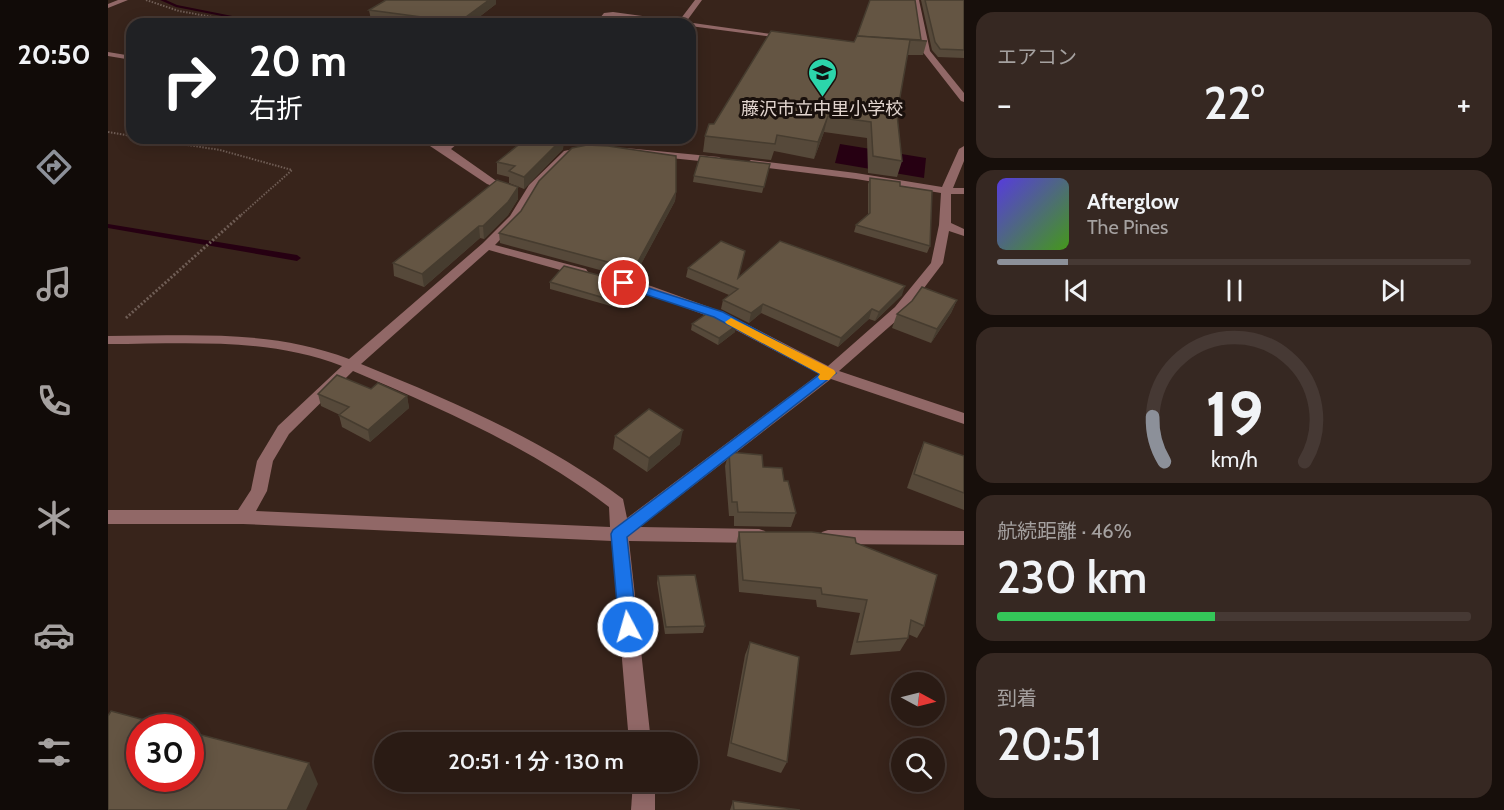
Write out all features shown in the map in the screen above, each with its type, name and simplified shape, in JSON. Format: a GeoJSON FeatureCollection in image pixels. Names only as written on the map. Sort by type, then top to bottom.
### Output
{"type":"FeatureCollection","features":[{"type":"Feature","properties":{"kind":"street"},"geometry":{"type":"LineString","coordinates":[[108,6],[125,0]]}},
{"type":"Feature","properties":{"kind":"street"},"geometry":{"type":"LineString","coordinates":[[689,18],[699,0]]}},
{"type":"Feature","properties":{"kind":"street"},"geometry":{"type":"LineString","coordinates":[[916,0],[926,51],[964,99]]}},
{"type":"Feature","properties":{"kind":"street"},"geometry":{"type":"LineString","coordinates":[[604,18],[613,14],[642,18]]}},
{"type":"Feature","properties":{"kind":"street"},"geometry":{"type":"LineString","coordinates":[[696,25],[798,38]]}},
{"type":"Feature","properties":{"kind":"street"},"geometry":{"type":"LineString","coordinates":[[913,50],[926,51]]}},
{"type":"Feature","properties":{"kind":"street"},"geometry":{"type":"LineString","coordinates":[[108,54],[126,57]]}},
{"type":"Feature","properties":{"kind":"street"},"geometry":{"type":"LineString","coordinates":[[434,144],[491,182],[527,197]]}},
{"type":"Feature","properties":{"kind":"street"},"geometry":{"type":"LineString","coordinates":[[444,150],[452,144]]}},
{"type":"Feature","properties":{"kind":"street"},"geometry":{"type":"LineString","coordinates":[[243,517],[259,491],[265,461],[283,430],[351,365],[487,246],[515,218],[546,172],[567,153],[606,144],[856,176],[946,191],[964,191]]}},
{"type":"Feature","properties":{"kind":"street"},"geometry":{"type":"LineString","coordinates":[[619,534],[829,373],[900,310],[938,263],[945,225],[946,191],[964,149]]}},
{"type":"Feature","properties":{"kind":"street"},"geometry":{"type":"LineString","coordinates":[[945,225],[964,232]]}},
{"type":"Feature","properties":{"kind":"street"},"geometry":{"type":"LineString","coordinates":[[487,246],[647,289],[718,315],[829,373],[964,419]]}},
{"type":"Feature","properties":{"kind":"street"},"geometry":{"type":"LineString","coordinates":[[108,340],[266,343],[308,350],[351,365],[515,440],[597,488],[617,504],[639,732]]}},
{"type":"Feature","properties":{"kind":"street"},"geometry":{"type":"LineString","coordinates":[[108,517],[243,517],[619,534],[774,536]]}},
{"type":"Feature","properties":{"kind":"street"},"geometry":{"type":"LineString","coordinates":[[809,537],[964,538]]}},
{"type":"Feature","properties":{"kind":"street"},"geometry":{"type":"LineString","coordinates":[[643,810],[644,792]]}},
{"type":"Feature","properties":{"kind":"path"},"geometry":{"type":"LineString","coordinates":[[146,0],[187,13],[216,18]]}},
{"type":"Feature","properties":{"kind":"path"},"geometry":{"type":"LineString","coordinates":[[108,132],[126,135]]}},
{"type":"Feature","properties":{"kind":"path"},"geometry":{"type":"LineString","coordinates":[[125,319],[292,170],[220,150],[182,144]]}},
{"type":"Feature","properties":{"kind":"shaded area"},"geometry":{"type":"Polygon","coordinates":[[[840,144],[926,158],[924,178],[835,163],[840,144]]]}},
{"type":"Feature","properties":{"kind":"building"},"geometry":{"type":"Polygon","coordinates":[[[386,0],[489,0],[464,18],[429,18],[369,10],[386,0]]]}},
{"type":"Feature","properties":{"kind":"building"},"geometry":{"type":"Polygon","coordinates":[[[870,0],[915,0],[921,40],[857,36],[870,0]]]}},
{"type":"Feature","properties":{"kind":"building"},"geometry":{"type":"Polygon","coordinates":[[[925,0],[964,0],[964,50],[940,49],[935,42],[925,0]]]}},
{"type":"Feature","properties":{"kind":"building"},"geometry":{"type":"Polygon","coordinates":[[[771,31],[854,42],[857,36],[927,41],[910,40],[897,114],[902,161],[873,156],[871,122],[828,116],[818,142],[777,135],[775,144],[705,136],[709,124],[714,124],[771,31]]]}},
{"type":"Feature","properties":{"kind":"building"},"geometry":{"type":"Polygon","coordinates":[[[520,144],[557,144],[524,177],[509,171],[515,166],[497,162],[520,144]]]}},
{"type":"Feature","properties":{"kind":"building"},"geometry":{"type":"Polygon","coordinates":[[[587,145],[676,156],[676,192],[634,269],[499,233],[521,211],[539,181],[572,148],[587,145]]]}},
{"type":"Feature","properties":{"kind":"building"},"geometry":{"type":"Polygon","coordinates":[[[700,156],[770,164],[764,187],[694,176],[700,156]]]}},
{"type":"Feature","properties":{"kind":"building"},"geometry":{"type":"Polygon","coordinates":[[[870,178],[900,182],[900,186],[932,191],[930,246],[856,225],[870,213],[870,178]]]}},
{"type":"Feature","properties":{"kind":"building"},"geometry":{"type":"Polygon","coordinates":[[[497,180],[518,187],[508,202],[483,226],[479,226],[422,274],[393,263],[497,180]]]}},
{"type":"Feature","properties":{"kind":"building"},"geometry":{"type":"Polygon","coordinates":[[[721,241],[745,251],[738,278],[780,241],[905,286],[879,312],[872,309],[841,338],[763,304],[751,313],[723,300],[738,289],[688,268],[721,241]]]}},
{"type":"Feature","properties":{"kind":"building"},"geometry":{"type":"Polygon","coordinates":[[[564,266],[628,283],[618,302],[550,282],[564,266]]]}},
{"type":"Feature","properties":{"kind":"building"},"geometry":{"type":"Polygon","coordinates":[[[922,287],[957,300],[937,329],[897,314],[912,301],[922,287]]]}},
{"type":"Feature","properties":{"kind":"building"},"geometry":{"type":"Polygon","coordinates":[[[709,312],[737,325],[719,338],[692,324],[709,312]]]}},
{"type":"Feature","properties":{"kind":"building"},"geometry":{"type":"Polygon","coordinates":[[[337,375],[371,389],[378,383],[407,396],[368,430],[339,415],[349,407],[318,394],[337,375]]]}},
{"type":"Feature","properties":{"kind":"building"},"geometry":{"type":"Polygon","coordinates":[[[649,409],[683,430],[649,458],[615,436],[649,409]]]}},
{"type":"Feature","properties":{"kind":"building"},"geometry":{"type":"Polygon","coordinates":[[[924,442],[964,456],[964,493],[914,474],[924,442]]]}},
{"type":"Feature","properties":{"kind":"building"},"geometry":{"type":"Polygon","coordinates":[[[729,452],[762,455],[763,467],[782,468],[784,481],[788,481],[796,513],[738,512],[737,502],[732,502],[729,452]]]}},
{"type":"Feature","properties":{"kind":"building"},"geometry":{"type":"Polygon","coordinates":[[[739,532],[812,532],[855,538],[856,543],[937,575],[924,626],[911,620],[908,638],[857,642],[867,600],[822,594],[821,588],[743,580],[739,532]]]}},
{"type":"Feature","properties":{"kind":"building"},"geometry":{"type":"Polygon","coordinates":[[[695,575],[705,626],[666,627],[658,576],[695,575]]]}},
{"type":"Feature","properties":{"kind":"building"},"geometry":{"type":"Polygon","coordinates":[[[750,642],[799,657],[787,762],[731,743],[750,642]]]}},
{"type":"Feature","properties":{"kind":"building"},"geometry":{"type":"Polygon","coordinates":[[[111,711],[126,715],[126,792],[204,792],[204,736],[309,763],[287,810],[108,810],[108,716],[111,711]]]}},
{"type":"Feature","properties":{"kind":"building"},"geometry":{"type":"Polygon","coordinates":[[[733,801],[800,810],[734,810],[733,801]]]}},
{"type":"Feature","properties":{"kind":"waterway"},"geometry":{"type":"LineString","coordinates":[[162,0],[176,6],[239,18]]}},
{"type":"Feature","properties":{"kind":"waterway"},"geometry":{"type":"LineString","coordinates":[[108,226],[297,258]]}},
{"type":"Feature","properties":{"kind":"slow traffic"},"geometry":{"type":"LineString","coordinates":[[731,322],[829,373],[825,377]]}},
{"type":"Feature","properties":{"kind":"place","name":"藤沢市立中里小学校"},"geometry":{"type":"Point","coordinates":[822,98]}},
{"type":"Feature","properties":{"kind":"route"},"geometry":{"type":"LineString","coordinates":[[624,283],[718,315],[829,373],[619,534],[628,627]]}}]}
